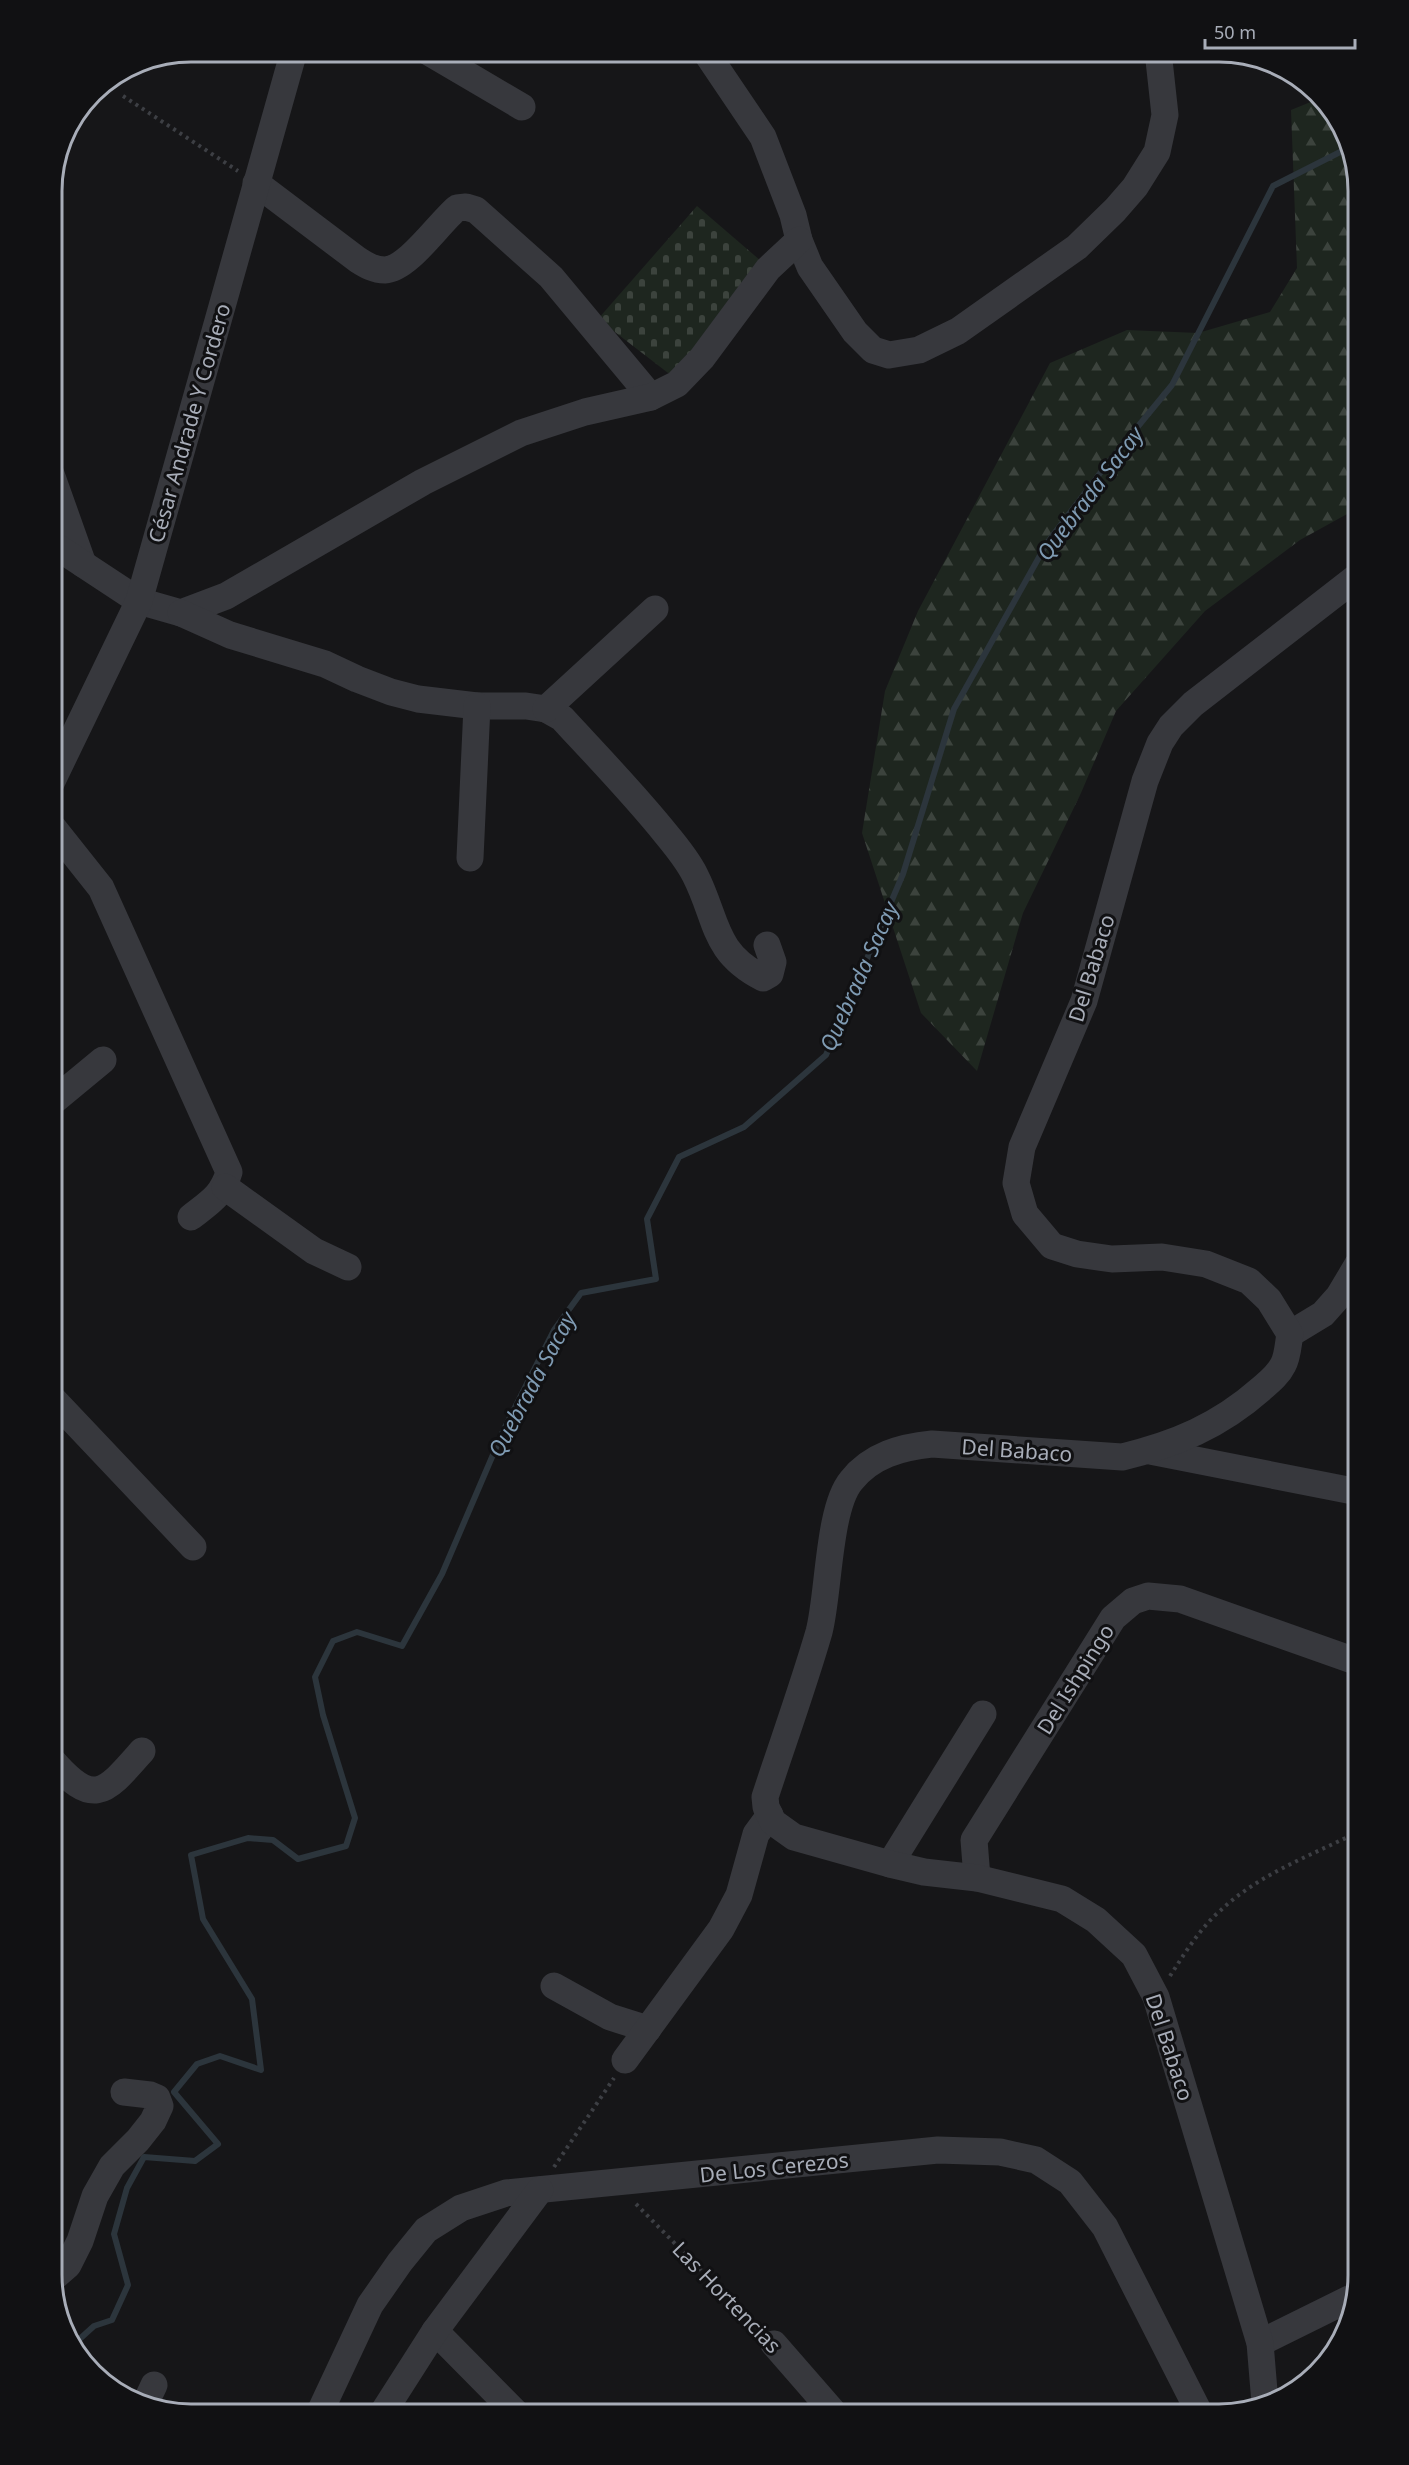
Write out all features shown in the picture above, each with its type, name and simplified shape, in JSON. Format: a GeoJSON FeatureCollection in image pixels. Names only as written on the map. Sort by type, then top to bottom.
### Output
{"type":"FeatureCollection","features":[{"type":"Feature","properties":{"kind":"street","name":"César Andrade Y Cordero"},"geometry":{"type":"LineString","coordinates":[[62,760],[139,601],[291,62]]}},
{"type":"Feature","properties":{"kind":"street"},"geometry":{"type":"LineString","coordinates":[[446,62],[522,107]]}},
{"type":"Feature","properties":{"kind":"street"},"geometry":{"type":"LineString","coordinates":[[712,62],[763,137],[810,267],[855,332],[873,350],[890,356],[919,350],[958,331],[1077,247],[1115,210],[1135,187],[1157,152],[1165,115],[1159,62]]}},
{"type":"Feature","properties":{"kind":"street"},"geometry":{"type":"LineString","coordinates":[[256,183],[358,260],[371,268],[385,270],[396,267],[406,260],[457,208],[466,207],[476,210],[551,277],[651,398]]}},
{"type":"Feature","properties":{"kind":"street"},"geometry":{"type":"LineString","coordinates":[[181,613],[226,596],[423,482],[521,433],[585,412],[651,398],[677,384],[702,358],[768,269],[799,240]]}},
{"type":"Feature","properties":{"kind":"street"},"geometry":{"type":"LineString","coordinates":[[62,505],[83,564]]}},
{"type":"Feature","properties":{"kind":"street"},"geometry":{"type":"LineString","coordinates":[[62,550],[139,601],[181,613],[230,635],[325,664],[391,692],[418,699],[477,706],[546,708],[562,718],[666,834],[695,873],[719,939],[731,956],[749,972],[763,978],[770,974],[773,962],[767,945]]}},
{"type":"Feature","properties":{"kind":"street","name":"Del Babaco"},"geometry":{"type":"LineString","coordinates":[[1264,2395],[1260,2343],[1156,1997],[1134,1955],[1096,1920],[1062,1899],[977,1878],[924,1872],[794,1837],[779,1828],[766,1807],[765,1797],[819,1629],[840,1503],[850,1481],[884,1454],[920,1445],[1122,1457],[1149,1450],[1198,1433],[1242,1406],[1276,1376],[1284,1364],[1290,1334],[1269,1300],[1249,1281],[1206,1264],[1162,1257],[1112,1259],[1077,1254],[1052,1246],[1025,1214],[1016,1183],[1022,1147],[1084,1001],[1145,781],[1160,743],[1171,726],[1193,704],[1348,584]]}},
{"type":"Feature","properties":{"kind":"street"},"geometry":{"type":"LineString","coordinates":[[546,708],[655,609]]}},
{"type":"Feature","properties":{"kind":"street"},"geometry":{"type":"LineString","coordinates":[[470,858],[477,706]]}},
{"type":"Feature","properties":{"kind":"street"},"geometry":{"type":"LineString","coordinates":[[62,839],[101,888],[229,1172],[225,1187],[217,1197],[191,1217]]}},
{"type":"Feature","properties":{"kind":"street"},"geometry":{"type":"LineString","coordinates":[[62,1094],[103,1060]]}},
{"type":"Feature","properties":{"kind":"street"},"geometry":{"type":"LineString","coordinates":[[225,1187],[314,1251],[348,1267]]}},
{"type":"Feature","properties":{"kind":"street"},"geometry":{"type":"LineString","coordinates":[[1290,1334],[1348,1302]]}},
{"type":"Feature","properties":{"kind":"street"},"geometry":{"type":"LineString","coordinates":[[62,1409],[193,1547]]}},
{"type":"Feature","properties":{"kind":"street"},"geometry":{"type":"LineString","coordinates":[[1149,1450],[1348,1489]]}},
{"type":"Feature","properties":{"kind":"street","name":"Del Ishpingo"},"geometry":{"type":"LineString","coordinates":[[977,1878],[974,1840],[1113,1618],[1133,1601],[1148,1596],[1180,1599],[1348,1658]]}},
{"type":"Feature","properties":{"kind":"street"},"geometry":{"type":"LineString","coordinates":[[890,1864],[983,1714]]}},
{"type":"Feature","properties":{"kind":"street"},"geometry":{"type":"LineString","coordinates":[[62,1770],[79,1787],[91,1791],[102,1790],[117,1779],[142,1751]]}},
{"type":"Feature","properties":{"kind":"street"},"geometry":{"type":"LineString","coordinates":[[625,2060],[721,1929],[739,1895],[756,1834],[770,1815]]}},
{"type":"Feature","properties":{"kind":"street"},"geometry":{"type":"LineString","coordinates":[[554,1986],[610,2017],[648,2029]]}},
{"type":"Feature","properties":{"kind":"street"},"geometry":{"type":"LineString","coordinates":[[62,2270],[68,2265],[80,2241],[94,2196],[112,2166],[153,2121],[159,2106],[157,2098],[150,2095],[124,2092]]}},
{"type":"Feature","properties":{"kind":"street","name":"De Los Cerezos"},"geometry":{"type":"LineString","coordinates":[[324,2403],[370,2305],[400,2262],[426,2230],[461,2208],[506,2193],[938,2150],[1000,2152],[1036,2160],[1070,2182],[1106,2227],[1195,2404]]}},
{"type":"Feature","properties":{"kind":"street"},"geometry":{"type":"LineString","coordinates":[[389,2403],[435,2331],[540,2190]]}},
{"type":"Feature","properties":{"kind":"street"},"geometry":{"type":"LineString","coordinates":[[1260,2343],[1344,2301]]}},
{"type":"Feature","properties":{"kind":"street"},"geometry":{"type":"LineString","coordinates":[[435,2331],[506,2403]]}},
{"type":"Feature","properties":{"kind":"street","name":"Las Hortencias"},"geometry":{"type":"LineString","coordinates":[[774,2344],[827,2404]]}},
{"type":"Feature","properties":{"kind":"path"},"geometry":{"type":"LineString","coordinates":[[123,96],[256,183]]}},
{"type":"Feature","properties":{"kind":"path"},"geometry":{"type":"LineString","coordinates":[[1156,1997],[1204,1928],[1232,1899],[1275,1873],[1348,1837]]}},
{"type":"Feature","properties":{"kind":"path"},"geometry":{"type":"LineString","coordinates":[[540,2190],[625,2060]]}},
{"type":"Feature","properties":{"kind":"path","name":"Las Hortencias"},"geometry":{"type":"LineString","coordinates":[[615,2183],[774,2344]]}},
{"type":"Feature","properties":{"kind":"green space"},"geometry":{"type":"Polygon","coordinates":[[[1312,101],[1316,105],[1334,133],[1345,165],[1348,190],[1348,514],[1300,540],[1205,611],[1116,711],[1081,793],[1023,913],[977,1071],[921,1013],[862,833],[885,691],[918,611],[1050,363],[1127,330],[1198,333],[1270,312],[1297,268],[1291,110],[1312,101]]]}},
{"type":"Feature","properties":{"kind":"green space"},"geometry":{"type":"Polygon","coordinates":[[[697,206],[761,261],[672,376],[598,319],[697,206]]]}},
{"type":"Feature","properties":{"kind":"waterway","name":"Quebrada Sacay"},"geometry":{"type":"LineString","coordinates":[[79,2339],[94,2326],[112,2320],[128,2285],[114,2234],[127,2188],[144,2157],[195,2161],[218,2144],[174,2092],[197,2064],[220,2056],[261,2070],[252,1999],[203,1919],[191,1855],[248,1838],[273,1840],[298,1859],[346,1846],[355,1818],[323,1715],[315,1677],[333,1641],[357,1632],[402,1646],[442,1574],[504,1429],[554,1330],[581,1293],[656,1279],[647,1219],[679,1157],[744,1127],[826,1055],[903,874],[954,709],[1047,543],[1107,464],[1172,385],[1273,186],[1342,151]]}}]}
